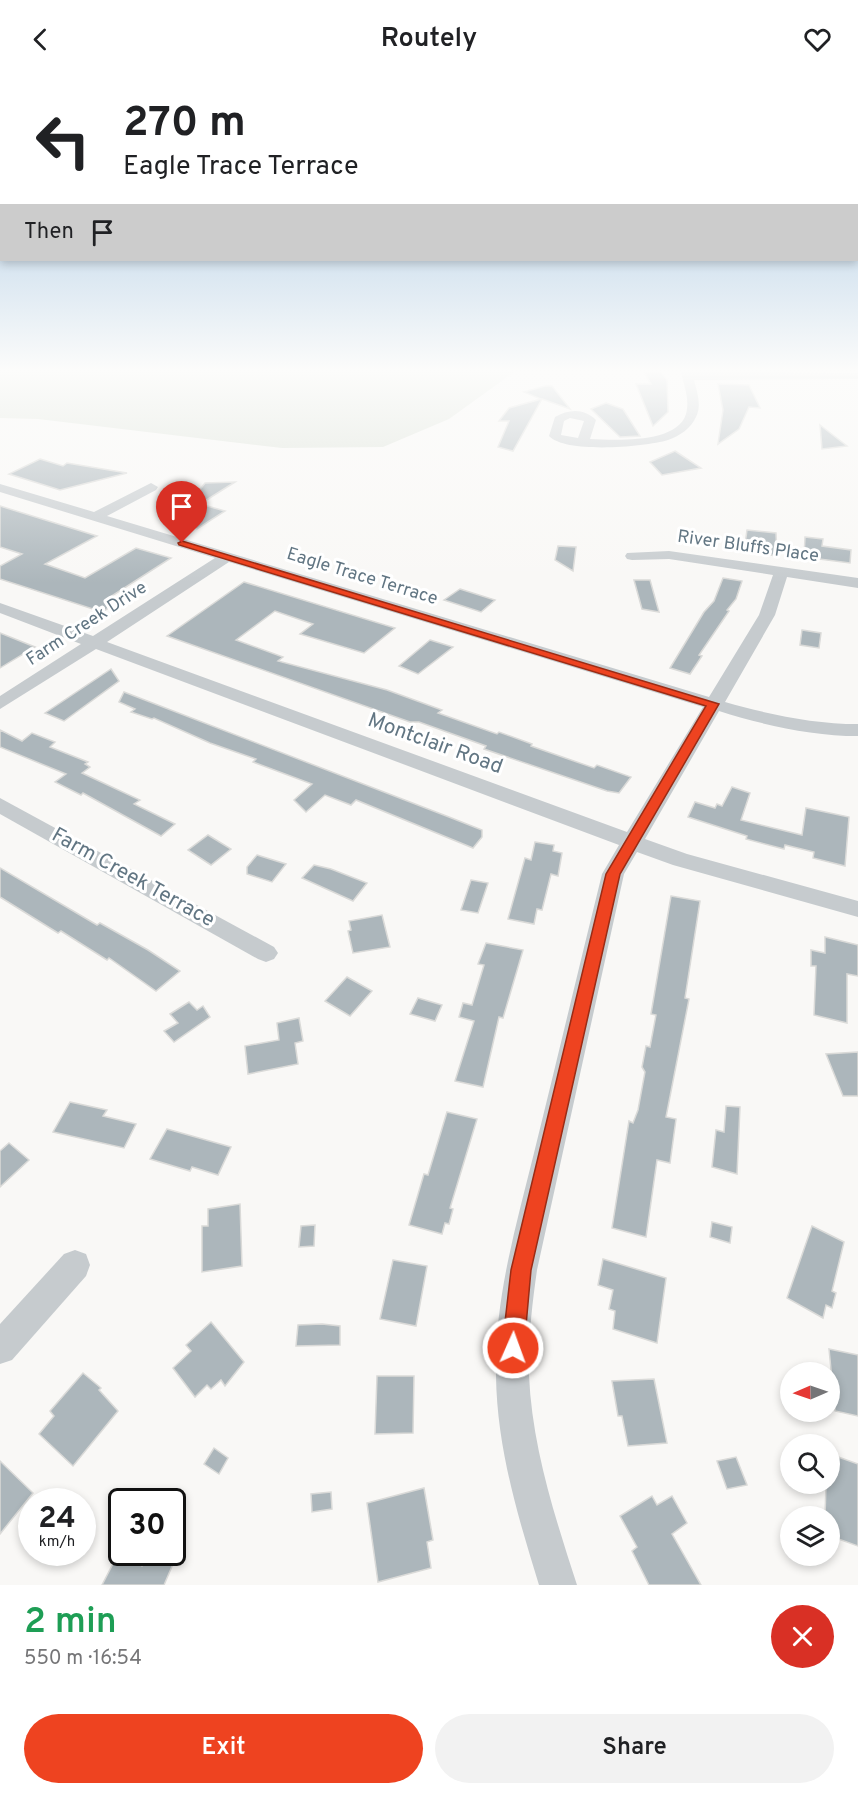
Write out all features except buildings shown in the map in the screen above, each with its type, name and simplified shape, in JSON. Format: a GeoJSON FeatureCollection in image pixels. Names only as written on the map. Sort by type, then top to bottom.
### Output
{"type":"FeatureCollection","features":[{"type":"Feature","properties":{"kind":"street"},"geometry":{"type":"LineString","coordinates":[[95,517],[151,487]]}},
{"type":"Feature","properties":{"kind":"street","name":"Eagle Trace Terrace"},"geometry":{"type":"LineString","coordinates":[[0,488],[713,704],[786,722],[837,730],[858,730]]}},
{"type":"Feature","properties":{"kind":"street","name":"River Bluffs Place"},"geometry":{"type":"LineString","coordinates":[[632,556],[669,555],[858,583]]}},
{"type":"Feature","properties":{"kind":"street","name":"Farm Creek Drive"},"geometry":{"type":"LineString","coordinates":[[0,704],[226,557]]}},
{"type":"Feature","properties":{"kind":"street"},"geometry":{"type":"LineString","coordinates":[[558,1585],[534,1511],[524,1471],[513,1388],[513,1327],[521,1270],[613,874],[767,615],[781,572]]}},
{"type":"Feature","properties":{"kind":"street","name":"Montclair Road"},"geometry":{"type":"LineString","coordinates":[[0,608],[702,867],[858,909]]}},
{"type":"Feature","properties":{"kind":"street","name":"Farm Creek Terrace"},"geometry":{"type":"LineString","coordinates":[[0,805],[266,953]]}},
{"type":"Feature","properties":{"kind":"street"},"geometry":{"type":"LineString","coordinates":[[0,1348],[75,1265]]}},
{"type":"Feature","properties":{"kind":"shaded area"},"geometry":{"type":"Polygon","coordinates":[[[234,442],[394,442],[383,447],[282,448],[234,442]]]}},
{"type":"Feature","properties":{"kind":"route"},"geometry":{"type":"LineString","coordinates":[[182,543],[713,704],[613,874],[521,1270],[513,1327],[513,1348]]}}]}
